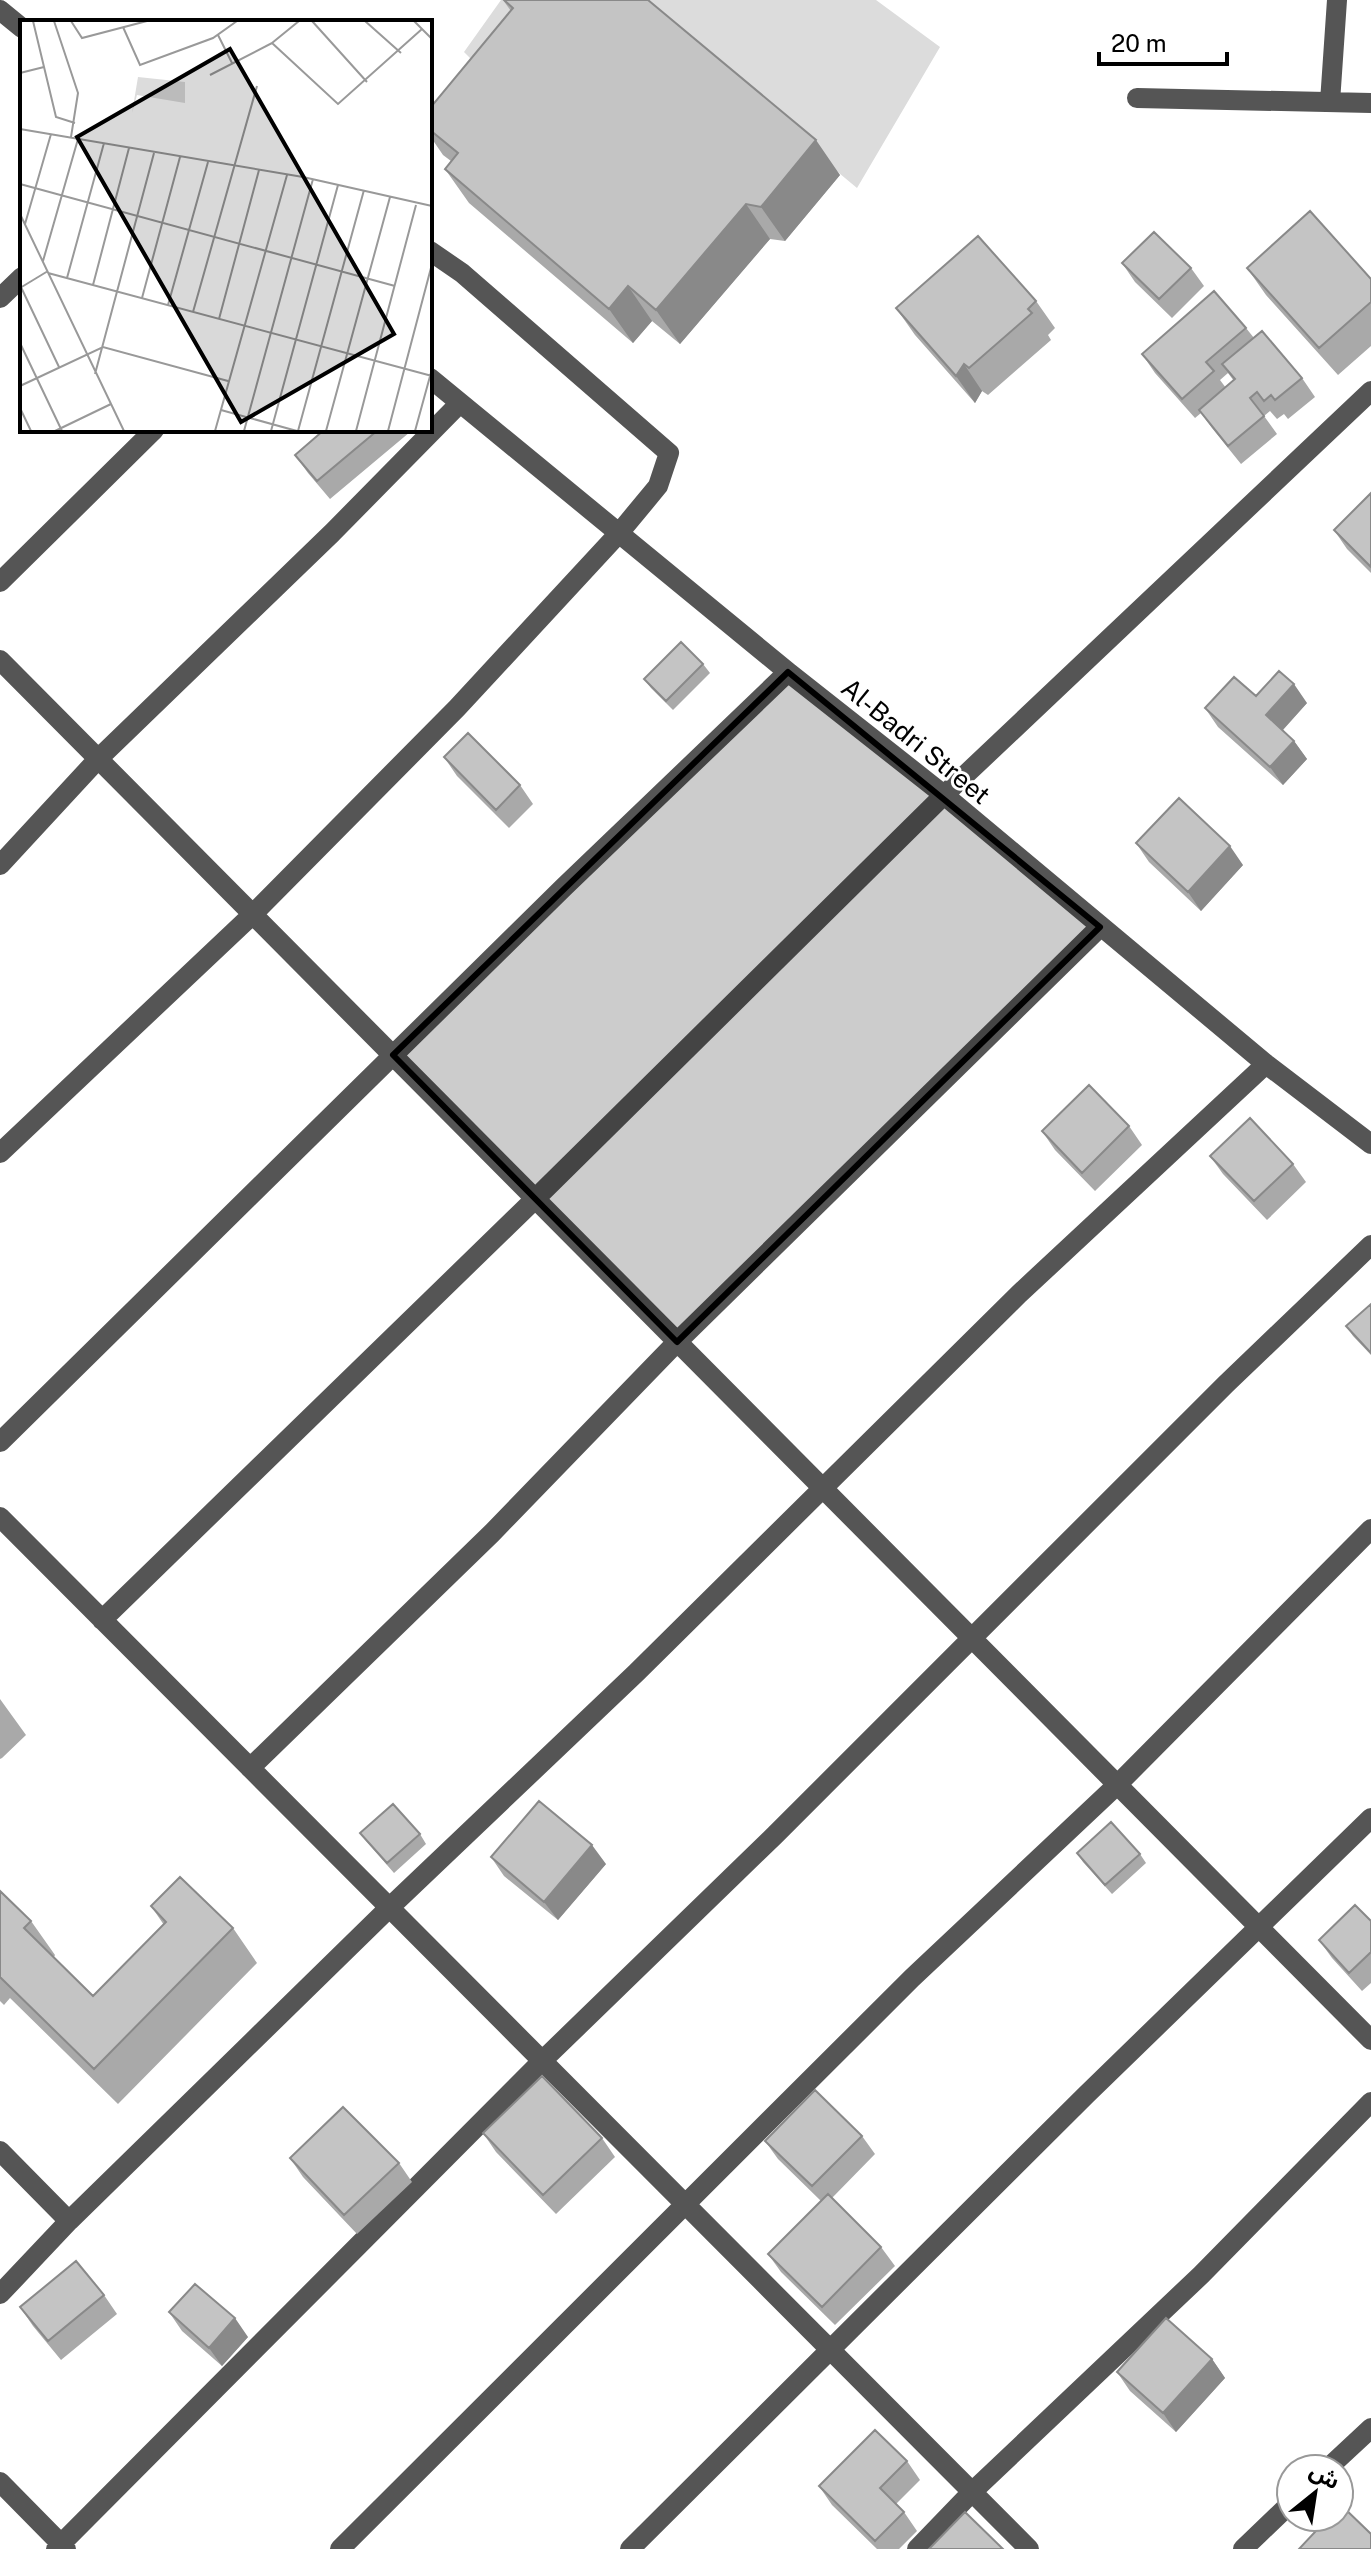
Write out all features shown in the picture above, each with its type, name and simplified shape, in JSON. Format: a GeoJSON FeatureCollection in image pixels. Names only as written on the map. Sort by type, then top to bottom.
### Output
{"type":"FeatureCollection","features":[{"type":"Feature","properties":{"kind":"street"},"geometry":{"type":"LineString","coordinates":[[1330,102],[1337,0]]}},
{"type":"Feature","properties":{"kind":"street"},"geometry":{"type":"LineString","coordinates":[[1,12],[20,26]]}},
{"type":"Feature","properties":{"kind":"street"},"geometry":{"type":"LineString","coordinates":[[1137,98],[1371,103]]}},
{"type":"Feature","properties":{"kind":"street"},"geometry":{"type":"LineString","coordinates":[[0,1153],[253,914],[457,708],[620,532],[658,486],[669,453],[462,273],[432,252]]}},
{"type":"Feature","properties":{"kind":"street"},"geometry":{"type":"LineString","coordinates":[[0,298],[20,279]]}},
{"type":"Feature","properties":{"kind":"street","name":"Al-Badri Street"},"geometry":{"type":"LineString","coordinates":[[432,380],[788,672],[944,795],[1266,1064],[1371,1144]]}},
{"type":"Feature","properties":{"kind":"street"},"geometry":{"type":"LineString","coordinates":[[102,1620],[944,795],[1371,391]]}},
{"type":"Feature","properties":{"kind":"street"},"geometry":{"type":"LineString","coordinates":[[432,431],[459,404]]}},
{"type":"Feature","properties":{"kind":"street"},"geometry":{"type":"LineString","coordinates":[[0,582],[152,432]]}},
{"type":"Feature","properties":{"kind":"street"},"geometry":{"type":"LineString","coordinates":[[0,865],[98,759],[332,533],[431,432]]}},
{"type":"Feature","properties":{"kind":"street"},"geometry":{"type":"LineString","coordinates":[[0,660],[1371,2040]]}},
{"type":"Feature","properties":{"kind":"street"},"geometry":{"type":"LineString","coordinates":[[0,1442],[788,672]]}},
{"type":"Feature","properties":{"kind":"street"},"geometry":{"type":"LineString","coordinates":[[250,1768],[492,1533],[677,1342],[1100,927]]}},
{"type":"Feature","properties":{"kind":"street"},"geometry":{"type":"LineString","coordinates":[[0,2294],[69,2221],[389,1908],[636,1673],[1019,1294],[1266,1064]]}},
{"type":"Feature","properties":{"kind":"street"},"geometry":{"type":"LineString","coordinates":[[0,2482],[61,2547],[542,2061],[775,1835],[1226,1384],[1371,1245]]}},
{"type":"Feature","properties":{"kind":"street"},"geometry":{"type":"LineString","coordinates":[[0,1517],[1029,2549]]}},
{"type":"Feature","properties":{"kind":"street"},"geometry":{"type":"LineString","coordinates":[[340,2549],[912,1978],[1117,1785],[1371,1529]]}},
{"type":"Feature","properties":{"kind":"street"},"geometry":{"type":"LineString","coordinates":[[630,2549],[1074,2106],[1371,1818]]}},
{"type":"Feature","properties":{"kind":"street"},"geometry":{"type":"LineString","coordinates":[[917,2549],[972,2492],[1201,2275],[1371,2102]]}},
{"type":"Feature","properties":{"kind":"street"},"geometry":{"type":"LineString","coordinates":[[0,2151],[69,2221]]}},
{"type":"Feature","properties":{"kind":"street"},"geometry":{"type":"LineString","coordinates":[[1344,2453],[1371,2428]]}},
{"type":"Feature","properties":{"kind":"street"},"geometry":{"type":"LineString","coordinates":[[1243,2549],[1275,2518]]}},
{"type":"Feature","properties":{"kind":"highlighted area"},"geometry":{"type":"Polygon","coordinates":[[[788,672],[1100,927],[677,1342],[393,1055],[788,672]]]}},
{"type":"Feature","properties":{"kind":"shaded area"},"geometry":{"type":"Polygon","coordinates":[[[501,0],[531,0],[480,68],[464,52],[501,0]]]}},
{"type":"Feature","properties":{"kind":"shaded area"},"geometry":{"type":"Polygon","coordinates":[[[631,0],[876,0],[940,47],[857,188],[631,0]]]}},
{"type":"Feature","properties":{"kind":"building"},"geometry":{"type":"Polygon","coordinates":[[[504,0],[648,0],[816,140],[761,207],[746,204],[656,310],[628,286],[609,309],[445,169],[458,153],[432,132],[432,106],[513,8],[504,0]]]}},
{"type":"Feature","properties":{"kind":"building"},"geometry":{"type":"Polygon","coordinates":[[[1310,211],[1371,279],[1371,302],[1319,348],[1247,268],[1310,211]]]}},
{"type":"Feature","properties":{"kind":"building"},"geometry":{"type":"Polygon","coordinates":[[[1154,232],[1191,268],[1159,299],[1122,263],[1154,232]]]}},
{"type":"Feature","properties":{"kind":"building"},"geometry":{"type":"Polygon","coordinates":[[[978,236],[1036,301],[1028,309],[1032,313],[969,368],[964,364],[956,376],[896,308],[978,236]]]}},
{"type":"Feature","properties":{"kind":"building"},"geometry":{"type":"Polygon","coordinates":[[[1214,291],[1246,328],[1206,362],[1214,371],[1182,399],[1142,354],[1214,291]]]}},
{"type":"Feature","properties":{"kind":"building"},"geometry":{"type":"Polygon","coordinates":[[[1262,331],[1302,378],[1275,400],[1271,395],[1264,401],[1257,392],[1250,398],[1264,416],[1228,446],[1199,410],[1235,379],[1222,364],[1262,331]]]}},
{"type":"Feature","properties":{"kind":"building"},"geometry":{"type":"Polygon","coordinates":[[[322,432],[376,432],[317,481],[295,455],[322,432]]]}},
{"type":"Feature","properties":{"kind":"building"},"geometry":{"type":"Polygon","coordinates":[[[1371,493],[1371,567],[1334,530],[1371,493]]]}},
{"type":"Feature","properties":{"kind":"building"},"geometry":{"type":"Polygon","coordinates":[[[681,642],[703,664],[666,701],[644,679],[681,642]]]}},
{"type":"Feature","properties":{"kind":"building"},"geometry":{"type":"Polygon","coordinates":[[[1279,671],[1294,684],[1266,715],[1294,741],[1270,767],[1205,708],[1234,677],[1256,696],[1279,671]]]}},
{"type":"Feature","properties":{"kind":"building"},"geometry":{"type":"Polygon","coordinates":[[[468,733],[520,785],[496,810],[444,757],[468,733]]]}},
{"type":"Feature","properties":{"kind":"building"},"geometry":{"type":"Polygon","coordinates":[[[1179,798],[1230,846],[1188,892],[1136,843],[1179,798]]]}},
{"type":"Feature","properties":{"kind":"building"},"geometry":{"type":"Polygon","coordinates":[[[1089,1085],[1129,1126],[1082,1173],[1042,1131],[1089,1085]]]}},
{"type":"Feature","properties":{"kind":"building"},"geometry":{"type":"Polygon","coordinates":[[[1250,1118],[1293,1164],[1254,1201],[1210,1156],[1250,1118]]]}},
{"type":"Feature","properties":{"kind":"building"},"geometry":{"type":"Polygon","coordinates":[[[1371,1304],[1371,1353],[1346,1326],[1371,1304]]]}},
{"type":"Feature","properties":{"kind":"building"},"geometry":{"type":"Polygon","coordinates":[[[539,1801],[592,1845],[544,1902],[491,1857],[539,1801]]]}},
{"type":"Feature","properties":{"kind":"building"},"geometry":{"type":"Polygon","coordinates":[[[393,1804],[420,1834],[387,1863],[360,1833],[393,1804]]]}},
{"type":"Feature","properties":{"kind":"building"},"geometry":{"type":"Polygon","coordinates":[[[1111,1822],[1140,1854],[1105,1885],[1077,1853],[1111,1822]]]}},
{"type":"Feature","properties":{"kind":"building"},"geometry":{"type":"Polygon","coordinates":[[[180,1877],[233,1928],[94,2069],[0,1977],[0,1891],[31,1921],[24,1928],[93,1996],[166,1922],[151,1906],[180,1877]]]}},
{"type":"Feature","properties":{"kind":"building"},"geometry":{"type":"Polygon","coordinates":[[[1355,1905],[1371,1921],[1371,1952],[1349,1973],[1319,1940],[1355,1905]]]}},
{"type":"Feature","properties":{"kind":"building"},"geometry":{"type":"Polygon","coordinates":[[[542,2076],[602,2138],[543,2195],[483,2133],[542,2076]]]}},
{"type":"Feature","properties":{"kind":"building"},"geometry":{"type":"Polygon","coordinates":[[[815,2090],[862,2136],[812,2186],[765,2141],[815,2090]]]}},
{"type":"Feature","properties":{"kind":"building"},"geometry":{"type":"Polygon","coordinates":[[[343,2107],[399,2163],[344,2215],[290,2158],[343,2107]]]}},
{"type":"Feature","properties":{"kind":"building"},"geometry":{"type":"Polygon","coordinates":[[[828,2194],[881,2247],[822,2307],[768,2254],[828,2194]]]}},
{"type":"Feature","properties":{"kind":"building"},"geometry":{"type":"Polygon","coordinates":[[[76,2261],[104,2295],[48,2341],[20,2307],[76,2261]]]}},
{"type":"Feature","properties":{"kind":"building"},"geometry":{"type":"Polygon","coordinates":[[[195,2284],[235,2318],[209,2348],[169,2312],[195,2284]]]}},
{"type":"Feature","properties":{"kind":"building"},"geometry":{"type":"Polygon","coordinates":[[[1166,2318],[1212,2359],[1163,2413],[1117,2372],[1166,2318]]]}},
{"type":"Feature","properties":{"kind":"building"},"geometry":{"type":"Polygon","coordinates":[[[875,2430],[907,2461],[880,2488],[904,2512],[875,2541],[819,2486],[875,2430]]]}},
{"type":"Feature","properties":{"kind":"building"},"geometry":{"type":"Polygon","coordinates":[[[965,2512],[1003,2549],[929,2549],[965,2512]]]}},
{"type":"Feature","properties":{"kind":"building"},"geometry":{"type":"Polygon","coordinates":[[[1355,2519],[1371,2534],[1371,2549],[1299,2549],[1314,2533],[1355,2533],[1355,2519]]]}}]}
